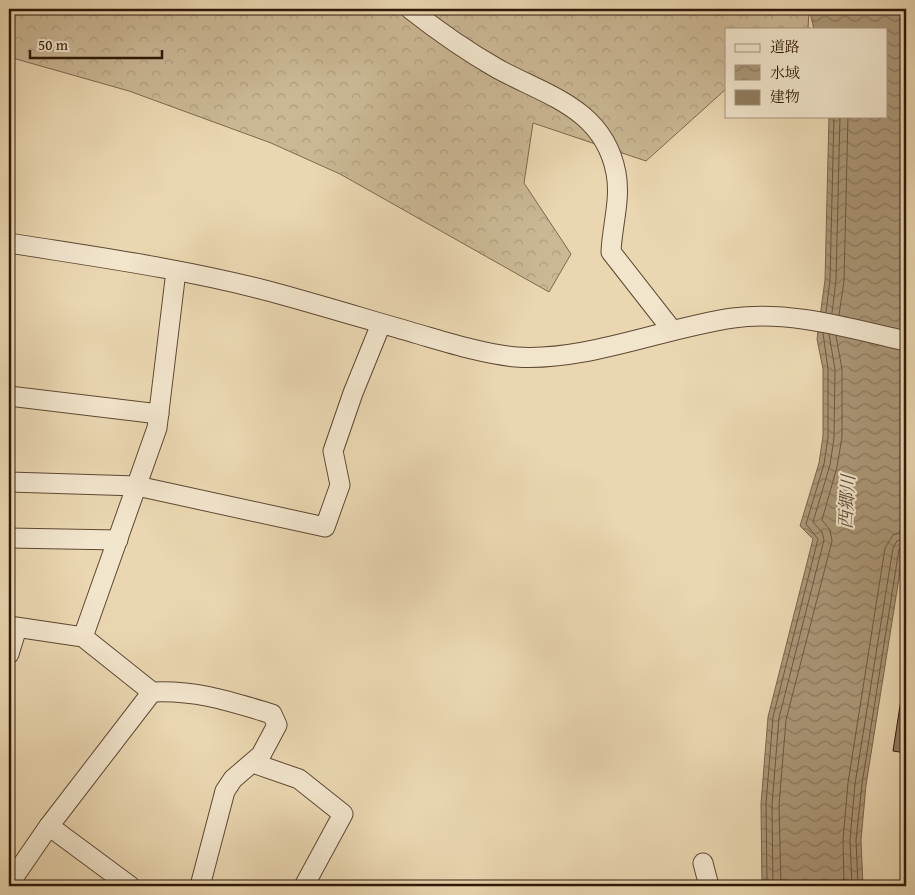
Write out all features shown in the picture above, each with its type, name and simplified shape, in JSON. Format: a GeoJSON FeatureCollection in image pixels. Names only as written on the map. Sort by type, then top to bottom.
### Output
{"type":"FeatureCollection","features":[{"type":"Feature","properties":{"kind":"street"},"geometry":{"type":"LineString","coordinates":[[410,9],[434,28],[498,69],[566,102],[587,118],[611,154],[616,173],[618,195],[611,252],[672,330]]}},
{"type":"Feature","properties":{"kind":"street"},"geometry":{"type":"LineString","coordinates":[[9,243],[247,285],[447,342],[514,357],[544,358],[578,353],[672,330],[736,318],[777,317],[816,322],[906,341]]}},
{"type":"Feature","properties":{"kind":"street"},"geometry":{"type":"LineString","coordinates":[[83,637],[157,428],[176,271]]}},
{"type":"Feature","properties":{"kind":"street"},"geometry":{"type":"LineString","coordinates":[[9,482],[138,486],[325,527],[340,485],[333,452],[353,394],[381,324]]}},
{"type":"Feature","properties":{"kind":"street"},"geometry":{"type":"LineString","coordinates":[[9,396],[159,414]]}},
{"type":"Feature","properties":{"kind":"street"},"geometry":{"type":"LineString","coordinates":[[9,538],[118,540]]}},
{"type":"Feature","properties":{"kind":"street"},"geometry":{"type":"LineString","coordinates":[[9,654],[13,627],[83,637],[152,692],[180,691],[202,694],[272,714],[277,725],[261,755],[233,779],[225,791],[200,886]]}},
{"type":"Feature","properties":{"kind":"street"},"geometry":{"type":"LineString","coordinates":[[9,884],[49,826],[152,692]]}},
{"type":"Feature","properties":{"kind":"street"},"geometry":{"type":"LineString","coordinates":[[253,763],[298,779],[343,814],[304,886]]}},
{"type":"Feature","properties":{"kind":"street"},"geometry":{"type":"LineString","coordinates":[[49,826],[130,886]]}},
{"type":"Feature","properties":{"kind":"street"},"geometry":{"type":"LineString","coordinates":[[703,863],[709,886]]}},
{"type":"Feature","properties":{"kind":"path"},"geometry":{"type":"LineString","coordinates":[[905,767],[906,753]]}},
{"type":"Feature","properties":{"kind":"green space"},"geometry":{"type":"Polygon","coordinates":[[[9,9],[809,9],[808,28],[725,28],[725,90],[646,161],[533,123],[524,183],[571,254],[549,292],[340,174],[271,143],[129,91],[9,57],[9,9]]]}},
{"type":"Feature","properties":{"kind":"water","name":"西郷川"},"geometry":{"type":"Polygon","coordinates":[[[809,9],[906,9],[906,534],[866,785],[861,840],[863,886],[762,886],[761,804],[768,717],[813,539],[800,526],[819,463],[823,436],[823,369],[817,339],[825,280],[829,118],[888,118],[888,28],[814,28],[809,9]]]}},
{"type":"Feature","properties":{"kind":"building"},"geometry":{"type":"Polygon","coordinates":[[[904,680],[906,680],[906,753],[893,751],[904,680]]]}}]}
